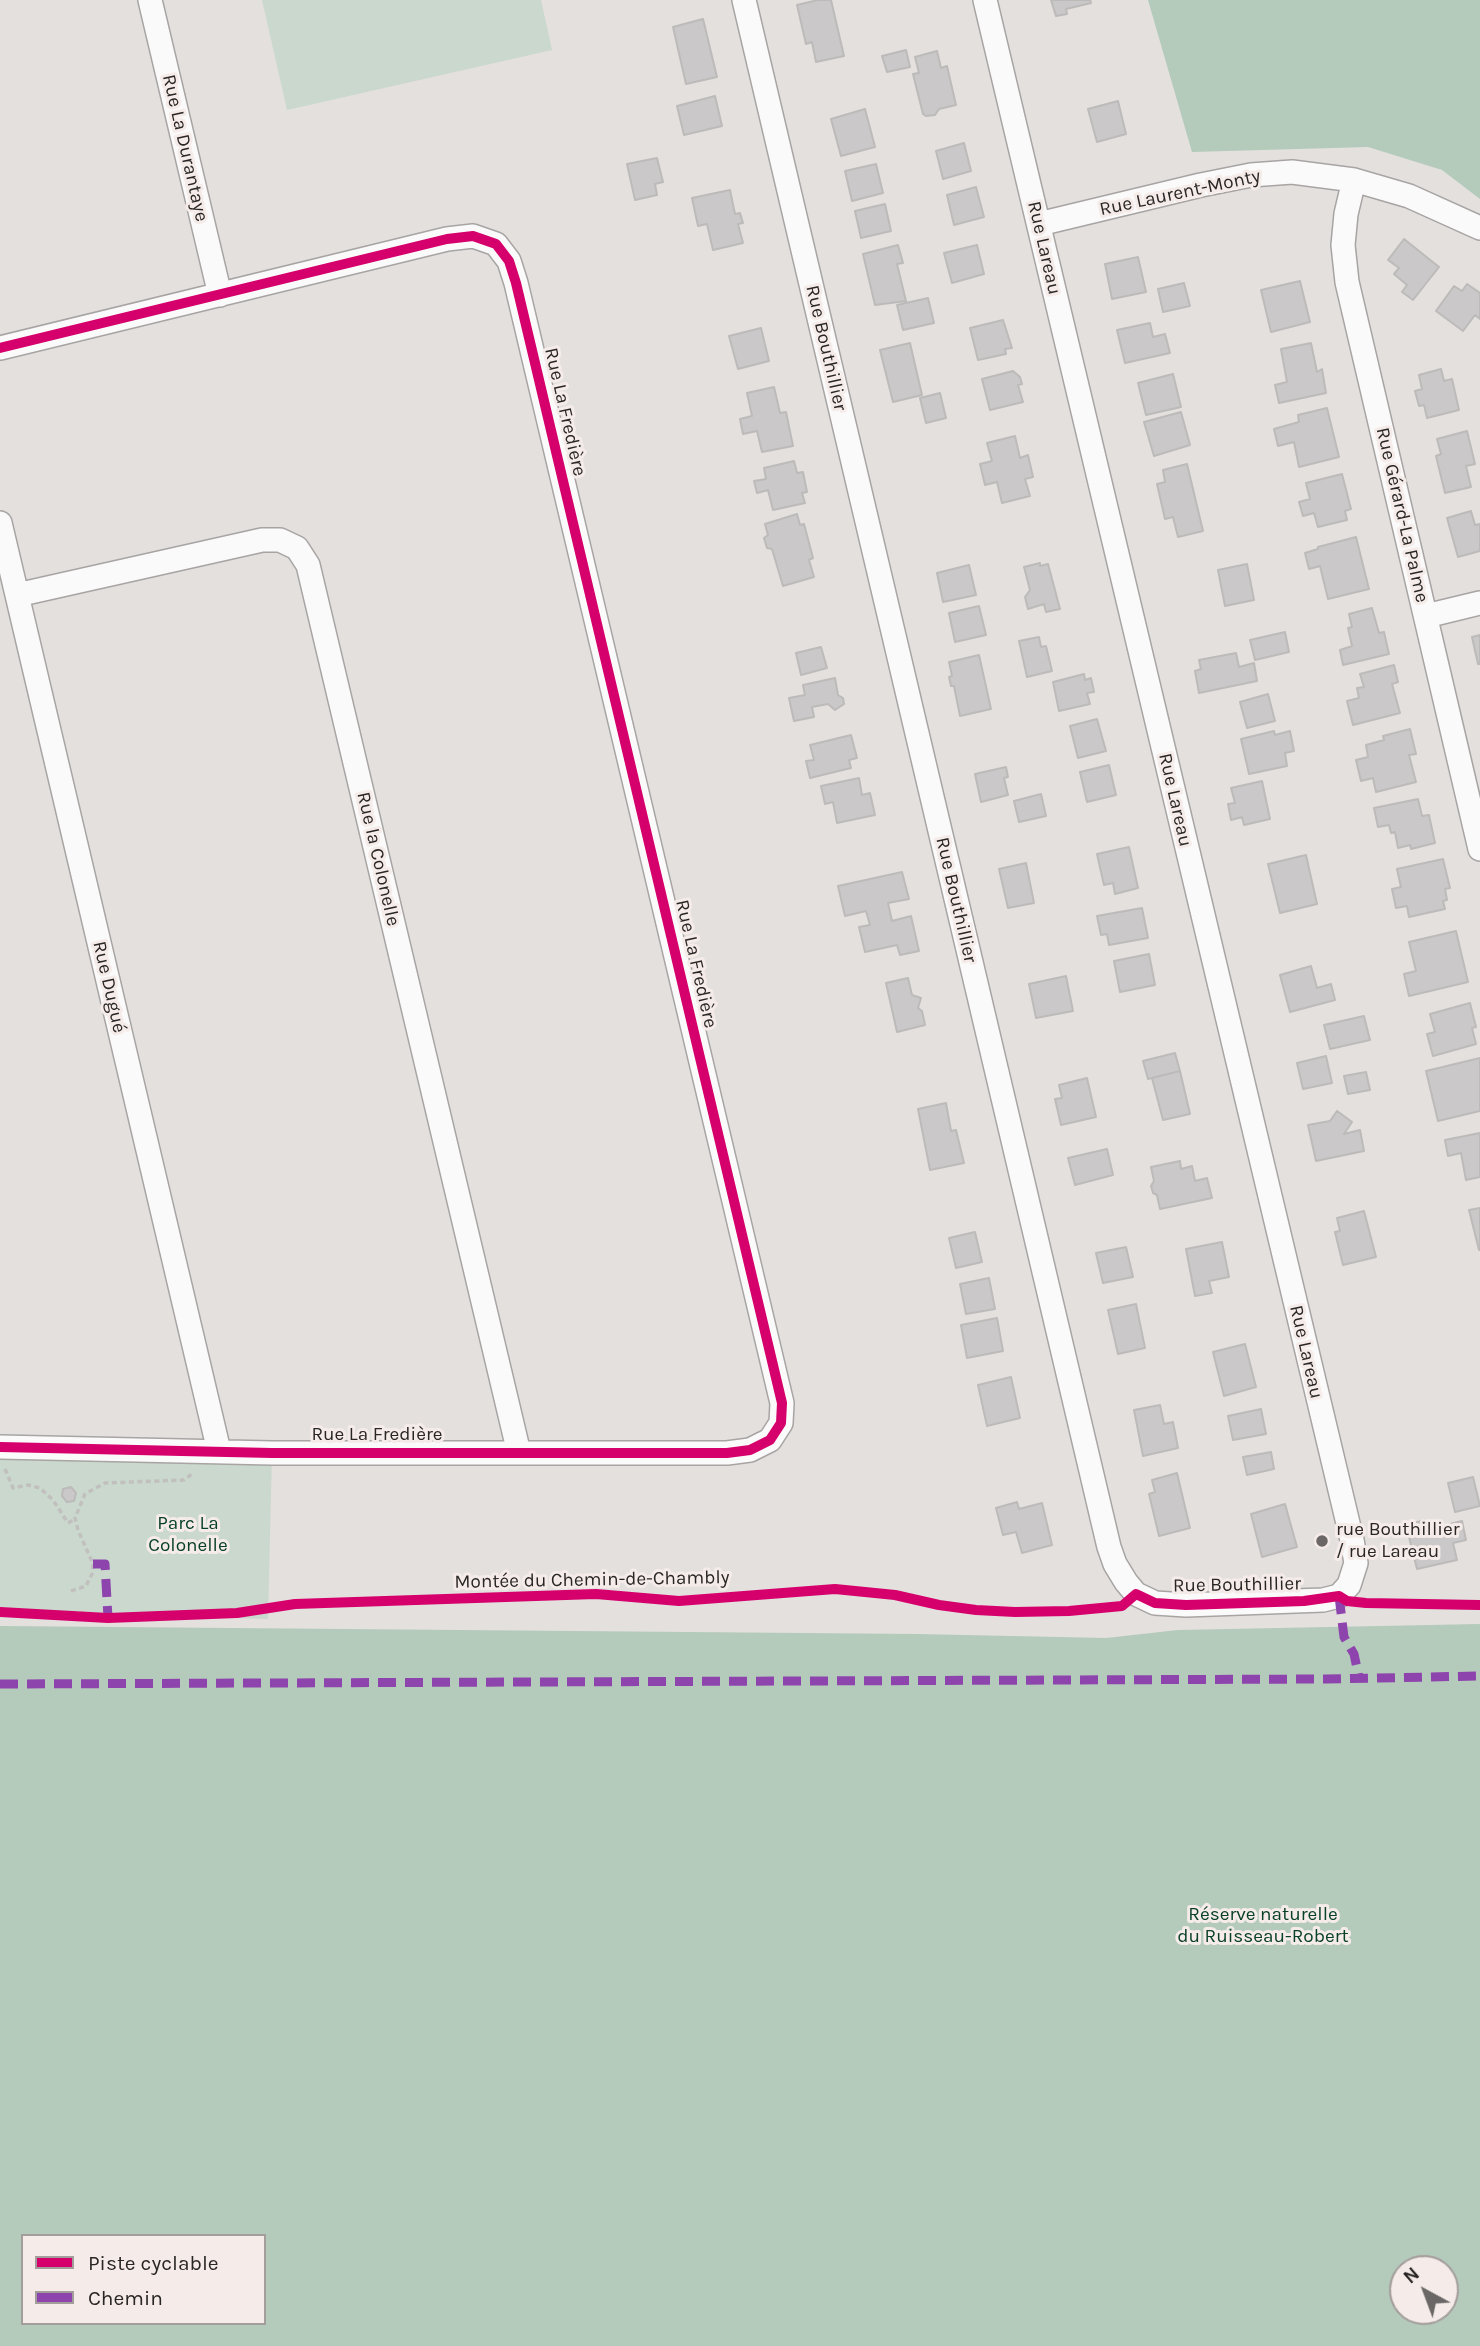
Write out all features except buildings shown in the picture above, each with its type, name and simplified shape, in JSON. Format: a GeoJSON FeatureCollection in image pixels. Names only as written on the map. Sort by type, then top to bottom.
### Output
{"type":"FeatureCollection","features":[{"type":"Feature","properties":{"kind":"street","name":"Rue La Durantaye"},"geometry":{"type":"LineString","coordinates":[[150,0],[220,295]]}},
{"type":"Feature","properties":{"kind":"street","name":"Rue Bouthillier"},"geometry":{"type":"LineString","coordinates":[[744,0],[1115,1564],[1136,1594],[1155,1603],[1186,1605],[1304,1601],[1339,1596]]}},
{"type":"Feature","properties":{"kind":"street","name":"Rue Lareau"},"geometry":{"type":"LineString","coordinates":[[985,0],[1352,1541],[1356,1563],[1354,1574],[1339,1596]]}},
{"type":"Feature","properties":{"kind":"street","name":"Rue Laurent-Monty"},"geometry":{"type":"LineString","coordinates":[[1039,224],[1251,175],[1292,172],[1354,180],[1409,195],[1480,228]]}},
{"type":"Feature","properties":{"kind":"street","name":"Rue Gérard-La Palme"},"geometry":{"type":"LineString","coordinates":[[1354,180],[1346,214],[1343,245],[1347,282],[1480,849]]}},
{"type":"Feature","properties":{"kind":"street","name":"Rue La Fredière"},"geometry":{"type":"LineString","coordinates":[[0,348],[447,239],[473,236],[495,244],[509,261],[782,1403],[781,1423],[769,1440],[750,1450],[727,1453],[1,1453]]}},
{"type":"Feature","properties":{"kind":"street","name":"Rue Dugué"},"geometry":{"type":"LineString","coordinates":[[0,523],[219,1451]]}},
{"type":"Feature","properties":{"kind":"street","name":"Rue la Colonelle"},"geometry":{"type":"LineString","coordinates":[[17,595],[262,540],[279,540],[297,548],[308,565],[519,1453]]}},
{"type":"Feature","properties":{"kind":"street"},"geometry":{"type":"LineString","coordinates":[[1426,616],[1480,603]]}},
{"type":"Feature","properties":{"kind":"path"},"geometry":{"type":"LineString","coordinates":[[1,1453],[13,1488],[28,1485],[40,1488],[53,1500],[68,1523],[75,1518],[85,1494],[105,1483],[184,1480],[192,1476],[195,1468],[191,1451]]}},
{"type":"Feature","properties":{"kind":"path"},"geometry":{"type":"LineString","coordinates":[[71,1591],[86,1586],[93,1564],[75,1518]]}},
{"type":"Feature","properties":{"kind":"green space"},"geometry":{"type":"Polygon","coordinates":[[[262,0],[541,0],[552,50],[287,110],[262,0]]]}},
{"type":"Feature","properties":{"kind":"green space"},"geometry":{"type":"Polygon","coordinates":[[[1148,0],[1480,0],[1480,199],[1442,170],[1368,147],[1192,152],[1148,0]]]}},
{"type":"Feature","properties":{"kind":"green space","name":"Parc La Colonelle"},"geometry":{"type":"Polygon","coordinates":[[[272,1453],[268,1619],[0,1611],[0,1459],[272,1453]]]}},
{"type":"Feature","properties":{"kind":"green space","name":"Réserve naturelle du Ruisseau-Robert"},"geometry":{"type":"Polygon","coordinates":[[[1480,1624],[1480,2346],[0,2346],[0,1626],[1106,1638],[1178,1630],[1480,1624]]]}},
{"type":"Feature","properties":{"kind":"marked path"},"geometry":{"type":"LineString","coordinates":[[93,1564],[105,1564],[108,1618]]}},
{"type":"Feature","properties":{"kind":"marked path"},"geometry":{"type":"LineString","coordinates":[[1339,1596],[1344,1637],[1354,1654],[1359,1678]]}},
{"type":"Feature","properties":{"kind":"marked path"},"geometry":{"type":"LineString","coordinates":[[0,1684],[1326,1679],[1480,1676]]}},
{"type":"Feature","properties":{"kind":"cycle path"},"geometry":{"type":"LineString","coordinates":[[0,348],[447,239],[473,236],[496,244],[509,261],[782,1403],[781,1423],[770,1440],[750,1450],[727,1453],[272,1453],[0,1447]]}},
{"type":"Feature","properties":{"kind":"cycle path","name":"Montée du Chemin-de-Chambly"},"geometry":{"type":"LineString","coordinates":[[0,1612],[108,1618],[237,1613],[295,1604],[596,1594],[679,1601],[835,1589],[895,1595],[976,1610],[1015,1612],[1122,1606],[1136,1594],[1155,1603],[1186,1605],[1304,1601],[1339,1596],[1347,1601],[1366,1603],[1480,1605]]}},
{"type":"Feature","properties":{"kind":"place","name":"rue Bouthillier / rue Lareau"},"geometry":{"type":"Point","coordinates":[1322,1541]}}]}
